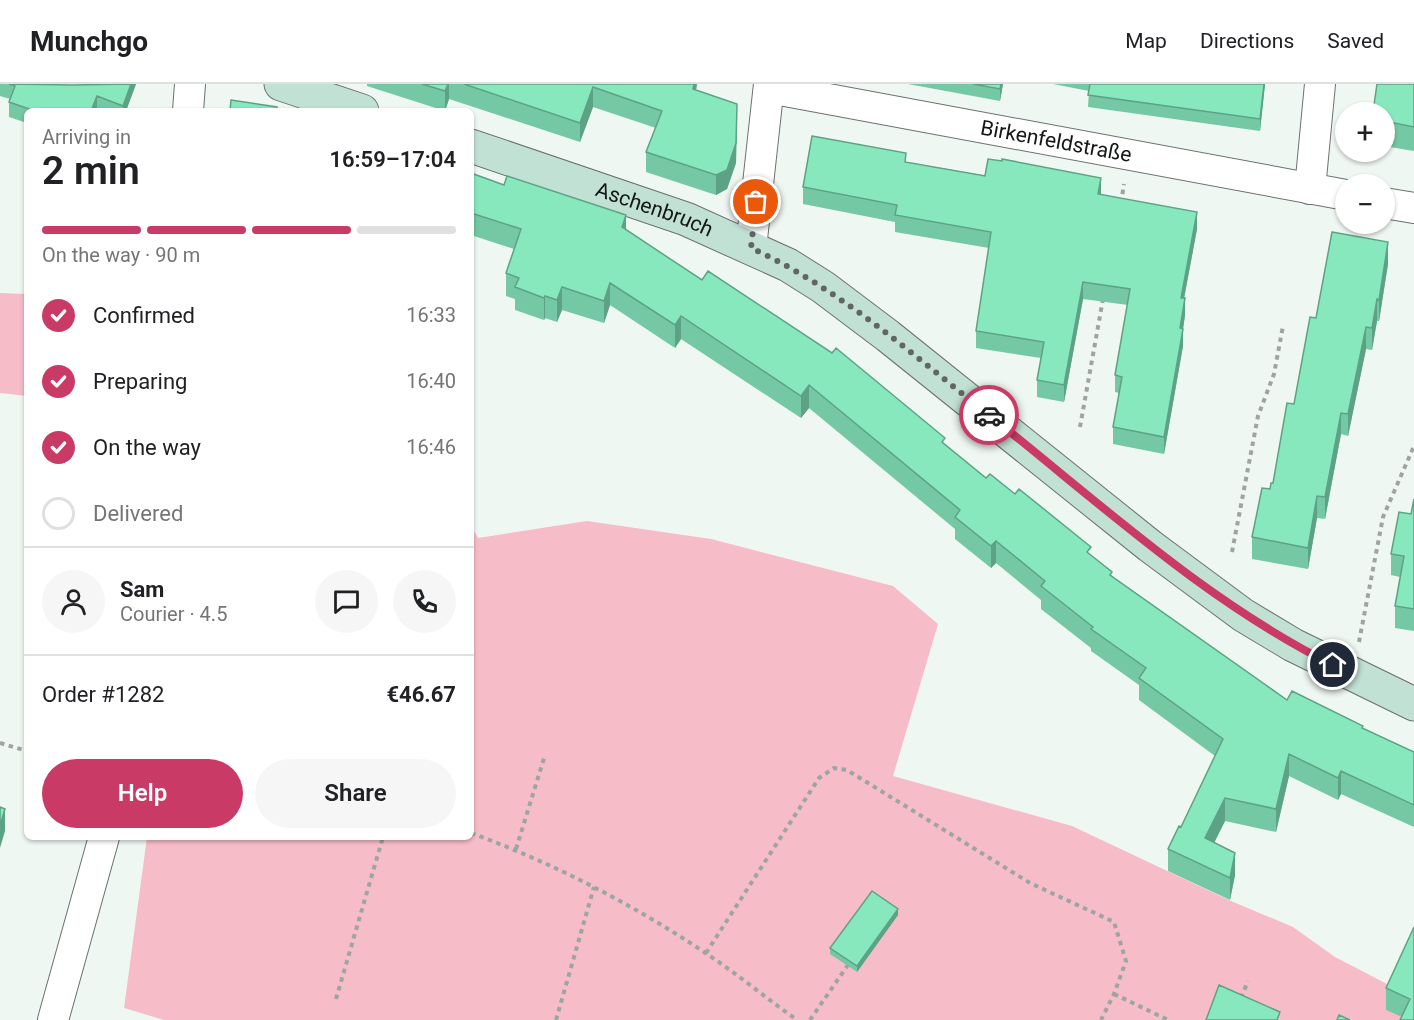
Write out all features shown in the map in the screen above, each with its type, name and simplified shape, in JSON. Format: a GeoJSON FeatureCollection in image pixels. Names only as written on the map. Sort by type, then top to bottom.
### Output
{"type":"FeatureCollection","features":[{"type":"Feature","properties":{"kind":"street"},"geometry":{"type":"LineString","coordinates":[[188,108],[190,84]]}},
{"type":"Feature","properties":{"kind":"street"},"geometry":{"type":"LineString","coordinates":[[281,84],[353,108]]}},
{"type":"Feature","properties":{"kind":"street"},"geometry":{"type":"LineString","coordinates":[[1310,189],[1320,84]]}},
{"type":"Feature","properties":{"kind":"street"},"geometry":{"type":"LineString","coordinates":[[751,248],[769,86]]}},
{"type":"Feature","properties":{"kind":"street","name":"Birkenfeldstraße"},"geometry":{"type":"LineString","coordinates":[[769,86],[1129,156],[1335,193]]}},
{"type":"Feature","properties":{"kind":"street","name":"Aschenbruch"},"geometry":{"type":"LineString","coordinates":[[474,147],[686,219],[788,265],[823,287],[1014,435],[1150,546],[1244,615],[1293,645],[1414,704]]}},
{"type":"Feature","properties":{"kind":"street"},"geometry":{"type":"LineString","coordinates":[[1395,204],[1414,208]]}},
{"type":"Feature","properties":{"kind":"street"},"geometry":{"type":"LineString","coordinates":[[53,1020],[103,840]]}},
{"type":"Feature","properties":{"kind":"path"},"geometry":{"type":"LineString","coordinates":[[1120,203],[1129,156]]}},
{"type":"Feature","properties":{"kind":"path"},"geometry":{"type":"LineString","coordinates":[[1080,428],[1104,298]]}},
{"type":"Feature","properties":{"kind":"path"},"geometry":{"type":"LineString","coordinates":[[1232,552],[1258,416],[1274,374],[1283,326]]}},
{"type":"Feature","properties":{"kind":"path"},"geometry":{"type":"LineString","coordinates":[[1353,675],[1383,517],[1414,446]]}},
{"type":"Feature","properties":{"kind":"path"},"geometry":{"type":"LineString","coordinates":[[0,743],[24,750]]}},
{"type":"Feature","properties":{"kind":"path"},"geometry":{"type":"LineString","coordinates":[[516,849],[545,755]]}},
{"type":"Feature","properties":{"kind":"path"},"geometry":{"type":"LineString","coordinates":[[706,953],[819,778],[834,768],[847,770],[1030,883],[1114,922],[1126,961],[1114,994],[1101,1020]]}},
{"type":"Feature","properties":{"kind":"path"},"geometry":{"type":"LineString","coordinates":[[474,834],[516,849],[633,907],[706,953],[797,1020]]}},
{"type":"Feature","properties":{"kind":"path"},"geometry":{"type":"LineString","coordinates":[[336,999],[382,840]]}},
{"type":"Feature","properties":{"kind":"path"},"geometry":{"type":"LineString","coordinates":[[556,1020],[594,887]]}},
{"type":"Feature","properties":{"kind":"path"},"geometry":{"type":"LineString","coordinates":[[810,1020],[853,958]]}},
{"type":"Feature","properties":{"kind":"path"},"geometry":{"type":"LineString","coordinates":[[1239,1001],[1248,981]]}},
{"type":"Feature","properties":{"kind":"path"},"geometry":{"type":"LineString","coordinates":[[1114,994],[1168,1020]]}},
{"type":"Feature","properties":{"kind":"shaded area"},"geometry":{"type":"Polygon","coordinates":[[[0,293],[24,294],[24,396],[0,393],[0,293]]]}},
{"type":"Feature","properties":{"kind":"shaded area"},"geometry":{"type":"Polygon","coordinates":[[[587,521],[711,539],[893,586],[938,624],[893,776],[1072,826],[1231,901],[1293,927],[1335,957],[1414,998],[1414,1020],[164,1020],[124,1008],[147,840],[474,840],[474,531],[478,538],[587,521]]]}},
{"type":"Feature","properties":{"kind":"building"},"geometry":{"type":"Polygon","coordinates":[[[9,84],[131,84],[123,106],[97,96],[92,108],[26,108],[9,102],[15,86],[9,84]]]}},
{"type":"Feature","properties":{"kind":"building"},"geometry":{"type":"Polygon","coordinates":[[[422,84],[448,84],[445,91],[422,84]]]}},
{"type":"Feature","properties":{"kind":"building"},"geometry":{"type":"Polygon","coordinates":[[[464,84],[694,84],[693,89],[737,104],[736,143],[727,170],[716,175],[646,152],[662,111],[593,87],[580,123],[464,84]]]}},
{"type":"Feature","properties":{"kind":"building"},"geometry":{"type":"Polygon","coordinates":[[[973,84],[1001,84],[1000,89],[973,84]]]}},
{"type":"Feature","properties":{"kind":"building"},"geometry":{"type":"Polygon","coordinates":[[[1090,84],[1264,84],[1260,119],[1088,95],[1090,84]]]}},
{"type":"Feature","properties":{"kind":"building"},"geometry":{"type":"Polygon","coordinates":[[[1377,84],[1414,84],[1414,127],[1395,123],[1395,102],[1374,102],[1377,84]]]}},
{"type":"Feature","properties":{"kind":"building"},"geometry":{"type":"Polygon","coordinates":[[[231,100],[277,107],[277,108],[230,108],[231,100]]]}},
{"type":"Feature","properties":{"kind":"building"},"geometry":{"type":"Polygon","coordinates":[[[812,136],[906,153],[905,162],[985,176],[988,159],[1002,161],[1002,159],[1101,178],[1098,194],[1197,212],[1181,298],[1185,298],[1180,328],[1183,329],[1164,437],[1113,427],[1122,377],[1115,375],[1130,289],[1083,282],[1064,385],[1037,380],[1044,342],[976,331],[991,232],[895,215],[897,205],[803,187],[812,136]]]}},
{"type":"Feature","properties":{"kind":"building"},"geometry":{"type":"Polygon","coordinates":[[[474,174],[504,185],[507,176],[626,215],[622,227],[702,280],[708,271],[832,353],[836,348],[945,438],[942,442],[986,478],[990,474],[1015,494],[1019,489],[1091,547],[1087,552],[1112,572],[1110,575],[1287,700],[1292,691],[1414,752],[1414,805],[1341,771],[1338,778],[1289,754],[1276,809],[1225,798],[1205,838],[1235,853],[1230,878],[1168,849],[1223,739],[1139,678],[1146,668],[1091,629],[1093,627],[1041,586],[1045,581],[996,541],[991,546],[955,517],[960,510],[809,385],[801,396],[681,316],[675,325],[610,283],[604,301],[562,287],[557,300],[545,296],[544,298],[515,287],[519,278],[506,273],[521,229],[474,214],[474,174]]]}},
{"type":"Feature","properties":{"kind":"building"},"geometry":{"type":"Polygon","coordinates":[[[1332,232],[1388,242],[1372,328],[1366,327],[1348,414],[1341,413],[1325,497],[1317,496],[1308,548],[1252,537],[1262,488],[1270,489],[1273,483],[1287,403],[1294,404],[1310,317],[1316,318],[1332,232]]]}},
{"type":"Feature","properties":{"kind":"building"},"geometry":{"type":"Polygon","coordinates":[[[1414,499],[1414,609],[1395,606],[1404,556],[1391,554],[1399,512],[1411,514],[1414,499]]]}},
{"type":"Feature","properties":{"kind":"building"},"geometry":{"type":"Polygon","coordinates":[[[0,807],[5,809],[0,826],[0,807]]]}},
{"type":"Feature","properties":{"kind":"building"},"geometry":{"type":"Polygon","coordinates":[[[872,891],[898,909],[857,966],[830,948],[872,891]]]}},
{"type":"Feature","properties":{"kind":"building"},"geometry":{"type":"Polygon","coordinates":[[[1414,927],[1414,1020],[1400,1020],[1410,999],[1386,988],[1414,927]]]}},
{"type":"Feature","properties":{"kind":"building"},"geometry":{"type":"Polygon","coordinates":[[[1219,985],[1280,1012],[1277,1020],[1206,1020],[1219,985]]]}},
{"type":"Feature","properties":{"kind":"building"},"geometry":{"type":"Polygon","coordinates":[[[1339,1015],[1350,1020],[1337,1020],[1339,1015]]]}},
{"type":"Feature","properties":{"kind":"way so far"},"geometry":{"type":"LineString","coordinates":[[756,202],[751,248],[788,265],[823,287],[989,415]]}},
{"type":"Feature","properties":{"kind":"route"},"geometry":{"type":"LineString","coordinates":[[989,415],[1150,546],[1244,615],[1293,645],[1333,665]]}}]}
